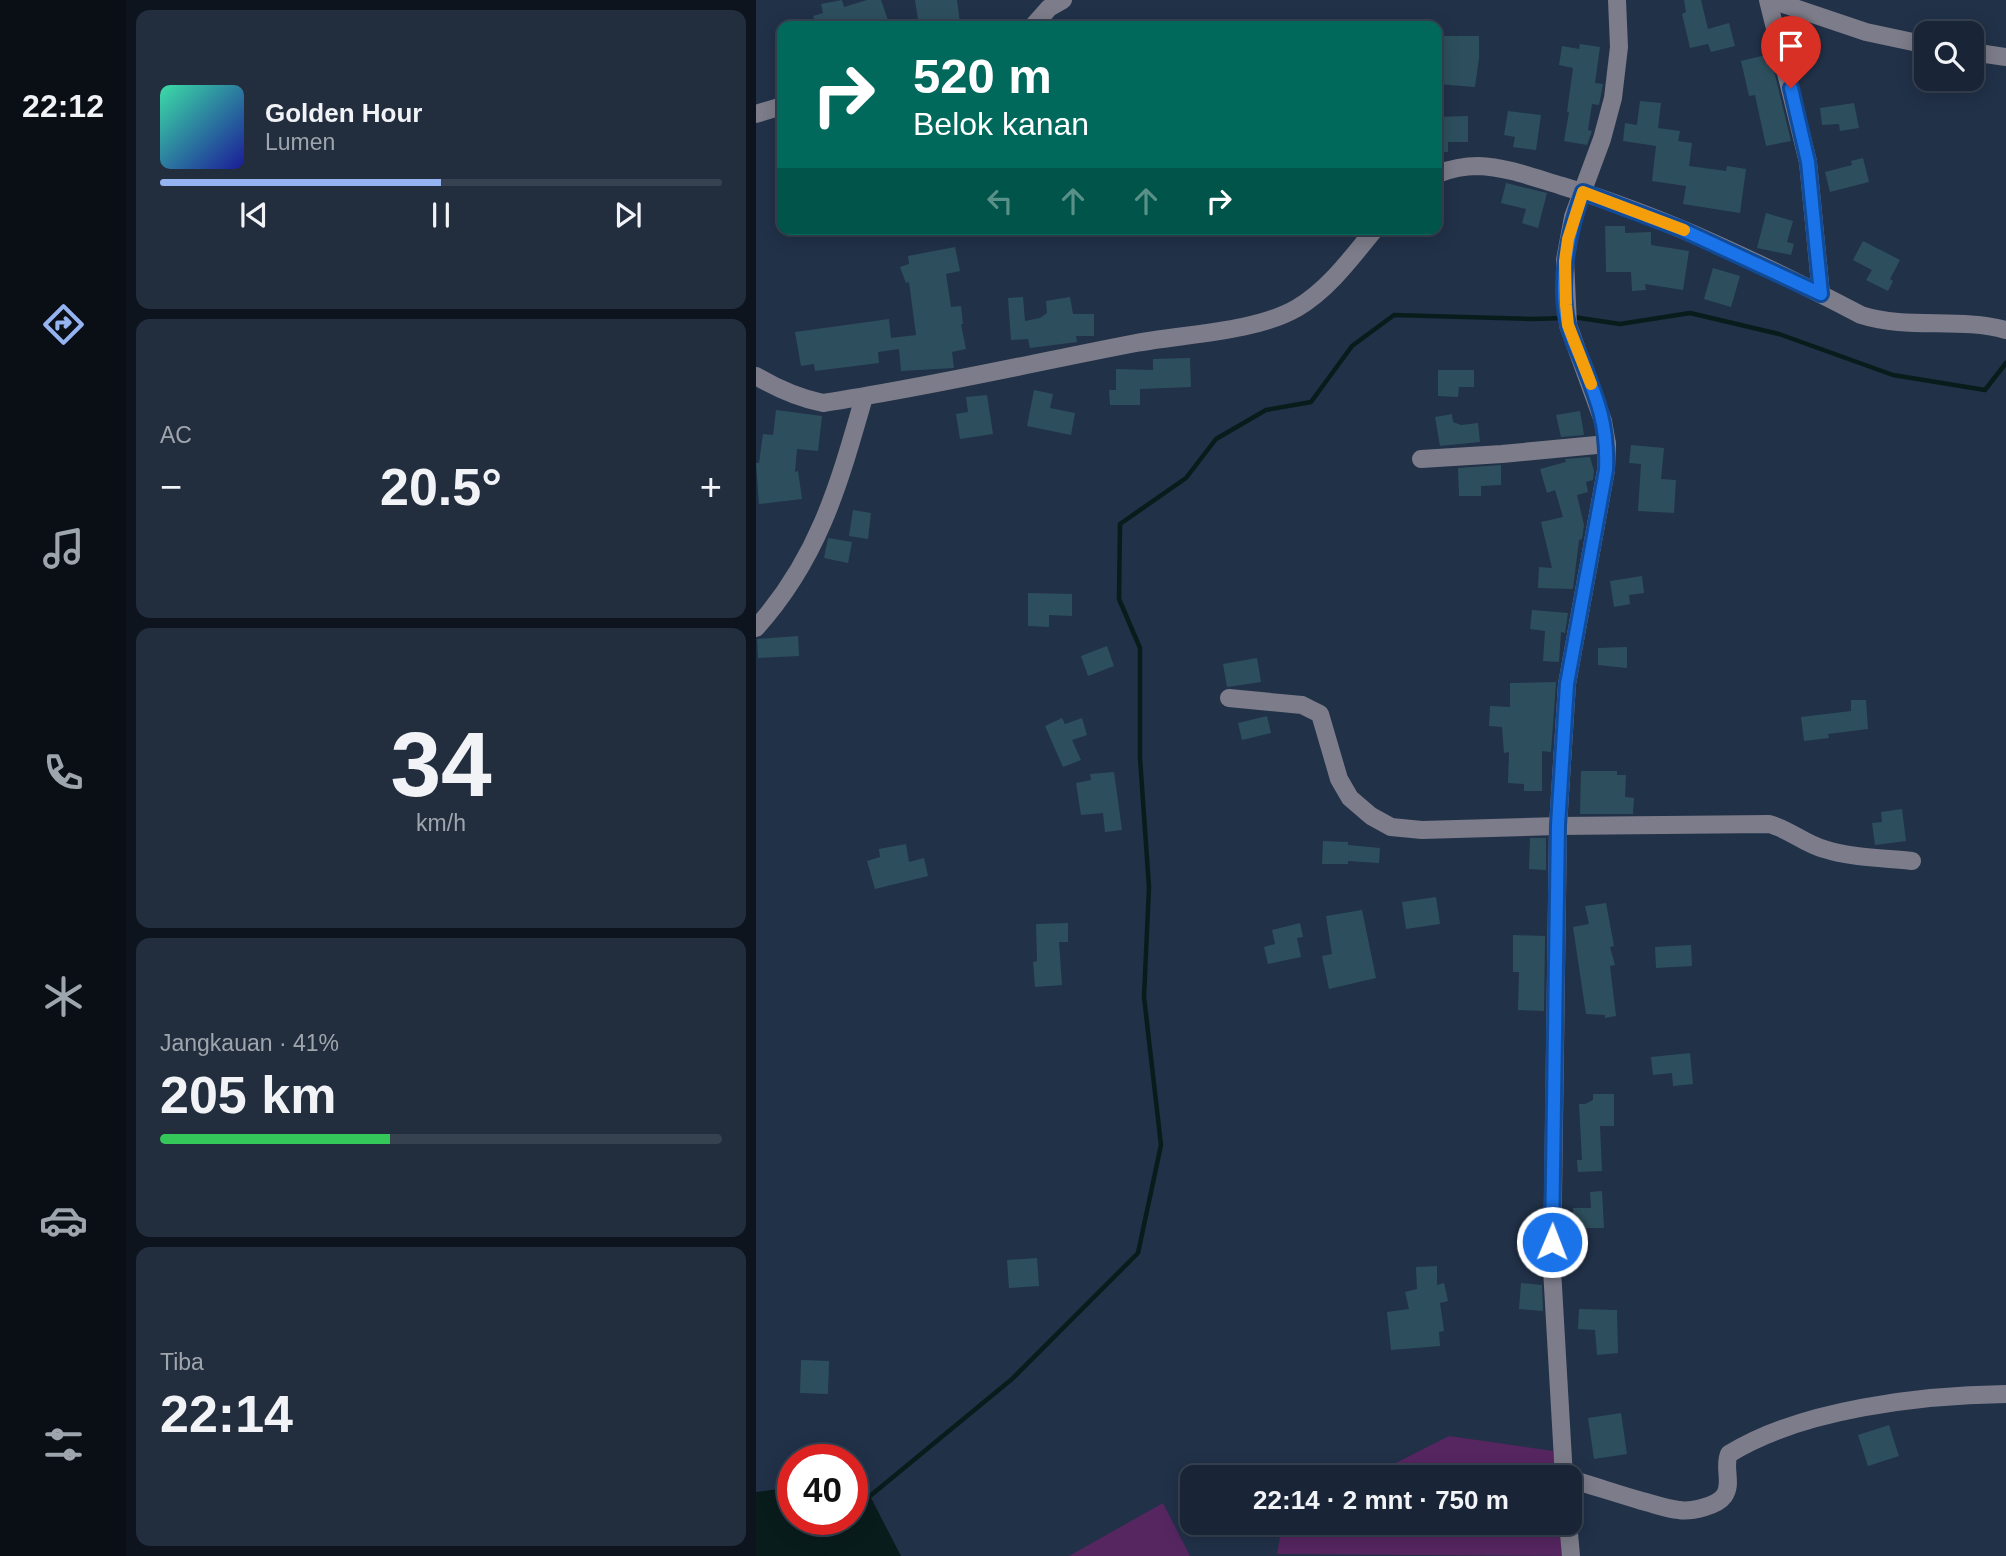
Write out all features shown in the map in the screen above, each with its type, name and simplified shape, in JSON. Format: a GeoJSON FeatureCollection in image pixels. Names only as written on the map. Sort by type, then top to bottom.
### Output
{"type":"FeatureCollection","features":[{"type":"Feature","properties":{"kind":"street"},"geometry":{"type":"LineString","coordinates":[[1037,21],[1049,8],[1063,0]]}},
{"type":"Feature","properties":{"kind":"street"},"geometry":{"type":"LineString","coordinates":[[1563,1465],[1552,1269],[1558,825],[1567,684],[1606,470],[1607,444],[1597,399],[1568,325],[1567,250],[1573,217],[1602,139],[1615,86],[1619,47],[1617,0]]}},
{"type":"Feature","properties":{"kind":"street"},"geometry":{"type":"LineString","coordinates":[[1769,0],[1808,162],[1821,294]]}},
{"type":"Feature","properties":{"kind":"street"},"geometry":{"type":"LineString","coordinates":[[1769,0],[1866,32],[1914,43]]}},
{"type":"Feature","properties":{"kind":"street"},"geometry":{"type":"LineString","coordinates":[[1984,54],[2006,57]]}},
{"type":"Feature","properties":{"kind":"street"},"geometry":{"type":"LineString","coordinates":[[756,114],[777,108]]}},
{"type":"Feature","properties":{"kind":"street"},"geometry":{"type":"LineString","coordinates":[[1442,172],[1459,167],[1480,166],[1508,170],[1583,192],[1681,229],[1861,315],[1878,320],[1973,323],[2006,330]]}},
{"type":"Feature","properties":{"kind":"street"},"geometry":{"type":"LineString","coordinates":[[756,376],[800,398],[823,402],[864,397],[1273,318],[1297,308],[1317,293],[1341,271],[1370,235]]}},
{"type":"Feature","properties":{"kind":"street"},"geometry":{"type":"LineString","coordinates":[[756,628],[790,587],[824,523],[839,485],[864,397]]}},
{"type":"Feature","properties":{"kind":"street"},"geometry":{"type":"LineString","coordinates":[[1420,459],[1607,444]]}},
{"type":"Feature","properties":{"kind":"street"},"geometry":{"type":"LineString","coordinates":[[1229,698],[1302,705],[1320,714],[1339,779],[1350,798],[1371,816],[1391,827],[1422,830],[1558,825],[1769,824],[1831,851],[1912,861]]}},
{"type":"Feature","properties":{"kind":"street"},"geometry":{"type":"LineString","coordinates":[[1582,1483],[1662,1506],[1692,1510],[1725,1496],[1728,1486],[1726,1460],[1729,1454],[1785,1427],[1838,1413],[1886,1405],[1975,1394],[2006,1394]]}},
{"type":"Feature","properties":{"kind":"street"},"geometry":{"type":"LineString","coordinates":[[1570,1535],[1572,1556]]}},
{"type":"Feature","properties":{"kind":"shaded area"},"geometry":{"type":"Polygon","coordinates":[[[1449,1436],[1553,1451],[1555,1465],[1392,1465],[1449,1436]]]}},
{"type":"Feature","properties":{"kind":"shaded area"},"geometry":{"type":"Polygon","coordinates":[[[777,1489],[777,1535],[868,1535],[868,1494],[901,1556],[756,1556],[756,1492],[777,1489]]]}},
{"type":"Feature","properties":{"kind":"shaded area"},"geometry":{"type":"Polygon","coordinates":[[[1163,1503],[1190,1556],[1069,1556],[1163,1503]]]}},
{"type":"Feature","properties":{"kind":"shaded area"},"geometry":{"type":"Polygon","coordinates":[[[1280,1535],[1562,1535],[1564,1556],[1277,1554],[1280,1535]]]}},
{"type":"Feature","properties":{"kind":"building"},"geometry":{"type":"Polygon","coordinates":[[[842,0],[844,7],[867,0],[881,0],[888,21],[815,21],[813,16],[823,13],[821,4],[842,0]]]}},
{"type":"Feature","properties":{"kind":"building"},"geometry":{"type":"Polygon","coordinates":[[[915,0],[957,0],[960,21],[918,21],[915,0]]]}},
{"type":"Feature","properties":{"kind":"building"},"geometry":{"type":"Polygon","coordinates":[[[1684,0],[1701,0],[1708,29],[1729,23],[1735,46],[1711,52],[1708,44],[1690,48],[1682,14],[1686,12],[1684,0]]]}},
{"type":"Feature","properties":{"kind":"building"},"geometry":{"type":"Polygon","coordinates":[[[1442,36],[1479,36],[1475,87],[1442,84],[1442,36]]]}},
{"type":"Feature","properties":{"kind":"building"},"geometry":{"type":"Polygon","coordinates":[[[1580,44],[1600,47],[1595,83],[1603,84],[1599,105],[1592,104],[1588,130],[1592,131],[1587,145],[1564,141],[1573,68],[1559,65],[1562,46],[1579,49],[1580,44]]]}},
{"type":"Feature","properties":{"kind":"building"},"geometry":{"type":"Polygon","coordinates":[[[1770,54],[1791,141],[1766,146],[1755,95],[1749,96],[1741,61],[1770,54]]]}},
{"type":"Feature","properties":{"kind":"building"},"geometry":{"type":"Polygon","coordinates":[[[1640,101],[1661,103],[1658,128],[1680,131],[1678,141],[1692,143],[1689,166],[1726,171],[1727,166],[1746,169],[1740,213],[1683,204],[1686,186],[1652,181],[1656,146],[1623,141],[1625,123],[1637,125],[1640,101]]]}},
{"type":"Feature","properties":{"kind":"building"},"geometry":{"type":"Polygon","coordinates":[[[1854,103],[1859,128],[1840,131],[1839,124],[1822,125],[1820,108],[1854,103]]]}},
{"type":"Feature","properties":{"kind":"building"},"geometry":{"type":"Polygon","coordinates":[[[1508,111],[1541,115],[1536,150],[1513,147],[1515,137],[1504,135],[1508,111]]]}},
{"type":"Feature","properties":{"kind":"building"},"geometry":{"type":"Polygon","coordinates":[[[1468,116],[1468,142],[1448,142],[1448,152],[1442,152],[1442,117],[1468,116]]]}},
{"type":"Feature","properties":{"kind":"building"},"geometry":{"type":"Polygon","coordinates":[[[1863,158],[1869,182],[1830,192],[1825,172],[1852,165],[1851,161],[1863,158]]]}},
{"type":"Feature","properties":{"kind":"building"},"geometry":{"type":"Polygon","coordinates":[[[1506,183],[1547,193],[1538,228],[1522,223],[1526,209],[1501,203],[1506,183]]]}},
{"type":"Feature","properties":{"kind":"building"},"geometry":{"type":"Polygon","coordinates":[[[1766,213],[1793,221],[1787,242],[1794,244],[1791,255],[1757,248],[1766,213]]]}},
{"type":"Feature","properties":{"kind":"building"},"geometry":{"type":"Polygon","coordinates":[[[1605,226],[1625,226],[1625,233],[1651,232],[1651,245],[1689,251],[1683,290],[1645,284],[1646,290],[1632,291],[1631,272],[1606,272],[1605,226]]]}},
{"type":"Feature","properties":{"kind":"building"},"geometry":{"type":"Polygon","coordinates":[[[1863,241],[1900,260],[1890,279],[1893,281],[1888,291],[1866,280],[1872,270],[1853,260],[1863,241]]]}},
{"type":"Feature","properties":{"kind":"building"},"geometry":{"type":"Polygon","coordinates":[[[955,247],[960,271],[946,274],[951,307],[961,306],[966,349],[952,352],[954,368],[901,371],[899,349],[878,352],[879,363],[815,371],[814,364],[801,366],[795,332],[889,319],[891,338],[916,335],[909,282],[906,283],[900,267],[909,264],[908,256],[955,247]]]}},
{"type":"Feature","properties":{"kind":"building"},"geometry":{"type":"Polygon","coordinates":[[[1713,268],[1740,276],[1731,307],[1704,299],[1713,268]]]}},
{"type":"Feature","properties":{"kind":"building"},"geometry":{"type":"Polygon","coordinates":[[[1023,297],[1025,321],[1040,318],[1047,313],[1046,301],[1070,297],[1073,314],[1094,314],[1094,336],[1076,336],[1077,342],[1030,348],[1028,339],[1011,340],[1008,298],[1023,297]]]}},
{"type":"Feature","properties":{"kind":"building"},"geometry":{"type":"Polygon","coordinates":[[[1190,358],[1191,387],[1140,389],[1140,405],[1110,405],[1109,390],[1116,390],[1116,369],[1153,370],[1153,359],[1190,358]]]}},
{"type":"Feature","properties":{"kind":"building"},"geometry":{"type":"Polygon","coordinates":[[[1438,370],[1474,370],[1474,387],[1459,387],[1458,397],[1438,396],[1438,370]]]}},
{"type":"Feature","properties":{"kind":"building"},"geometry":{"type":"Polygon","coordinates":[[[1034,390],[1053,394],[1050,408],[1075,413],[1071,435],[1027,426],[1034,390]]]}},
{"type":"Feature","properties":{"kind":"building"},"geometry":{"type":"Polygon","coordinates":[[[987,395],[993,434],[960,439],[956,414],[968,412],[966,397],[987,395]]]}},
{"type":"Feature","properties":{"kind":"building"},"geometry":{"type":"Polygon","coordinates":[[[776,410],[822,416],[818,451],[797,449],[795,472],[798,471],[802,499],[759,504],[756,463],[759,463],[763,434],[773,435],[776,410]]]}},
{"type":"Feature","properties":{"kind":"building"},"geometry":{"type":"Polygon","coordinates":[[[1580,411],[1584,435],[1561,437],[1556,415],[1580,411]]]}},
{"type":"Feature","properties":{"kind":"building"},"geometry":{"type":"Polygon","coordinates":[[[1452,414],[1453,422],[1461,425],[1478,423],[1480,442],[1440,446],[1435,417],[1452,414]]]}},
{"type":"Feature","properties":{"kind":"building"},"geometry":{"type":"Polygon","coordinates":[[[1631,445],[1664,448],[1661,479],[1676,480],[1674,513],[1638,511],[1641,464],[1629,463],[1631,445]]]}},
{"type":"Feature","properties":{"kind":"building"},"geometry":{"type":"Polygon","coordinates":[[[1590,457],[1594,471],[1593,480],[1586,482],[1588,492],[1577,495],[1584,525],[1582,539],[1579,540],[1573,589],[1538,588],[1539,567],[1552,568],[1541,522],[1563,517],[1555,490],[1547,493],[1540,469],[1566,462],[1565,459],[1590,457]]]}},
{"type":"Feature","properties":{"kind":"building"},"geometry":{"type":"Polygon","coordinates":[[[1501,465],[1501,485],[1481,486],[1481,496],[1459,496],[1458,468],[1501,465]]]}},
{"type":"Feature","properties":{"kind":"building"},"geometry":{"type":"Polygon","coordinates":[[[853,510],[871,513],[868,539],[849,536],[853,510]]]}},
{"type":"Feature","properties":{"kind":"building"},"geometry":{"type":"Polygon","coordinates":[[[828,538],[852,542],[848,563],[824,558],[828,538]]]}},
{"type":"Feature","properties":{"kind":"building"},"geometry":{"type":"Polygon","coordinates":[[[1642,576],[1644,593],[1629,595],[1630,604],[1614,607],[1610,581],[1642,576]]]}},
{"type":"Feature","properties":{"kind":"building"},"geometry":{"type":"Polygon","coordinates":[[[1028,593],[1072,594],[1072,616],[1049,615],[1049,627],[1028,626],[1028,593]]]}},
{"type":"Feature","properties":{"kind":"building"},"geometry":{"type":"Polygon","coordinates":[[[1532,610],[1568,613],[1565,633],[1561,632],[1559,662],[1543,661],[1545,631],[1530,629],[1532,610]]]}},
{"type":"Feature","properties":{"kind":"building"},"geometry":{"type":"Polygon","coordinates":[[[798,636],[799,656],[758,658],[757,639],[798,636]]]}},
{"type":"Feature","properties":{"kind":"building"},"geometry":{"type":"Polygon","coordinates":[[[1107,646],[1114,666],[1088,676],[1081,656],[1107,646]]]}},
{"type":"Feature","properties":{"kind":"building"},"geometry":{"type":"Polygon","coordinates":[[[1627,647],[1627,668],[1598,665],[1598,648],[1627,647]]]}},
{"type":"Feature","properties":{"kind":"building"},"geometry":{"type":"Polygon","coordinates":[[[1257,658],[1261,682],[1227,687],[1223,664],[1257,658]]]}},
{"type":"Feature","properties":{"kind":"building"},"geometry":{"type":"Polygon","coordinates":[[[1556,682],[1551,752],[1542,751],[1542,791],[1524,791],[1524,784],[1508,783],[1509,752],[1504,753],[1502,727],[1489,726],[1490,706],[1510,707],[1510,683],[1556,682]]]}},
{"type":"Feature","properties":{"kind":"building"},"geometry":{"type":"Polygon","coordinates":[[[1851,700],[1866,700],[1868,729],[1828,734],[1829,738],[1804,741],[1801,717],[1851,711],[1851,700]]]}},
{"type":"Feature","properties":{"kind":"building"},"geometry":{"type":"Polygon","coordinates":[[[1267,716],[1271,733],[1242,740],[1238,723],[1267,716]]]}},
{"type":"Feature","properties":{"kind":"building"},"geometry":{"type":"Polygon","coordinates":[[[1062,718],[1065,724],[1082,718],[1087,735],[1072,740],[1081,760],[1063,767],[1045,726],[1062,718]]]}},
{"type":"Feature","properties":{"kind":"building"},"geometry":{"type":"Polygon","coordinates":[[[1581,771],[1617,771],[1617,775],[1626,775],[1625,797],[1634,798],[1633,814],[1580,814],[1581,771]]]}},
{"type":"Feature","properties":{"kind":"building"},"geometry":{"type":"Polygon","coordinates":[[[1114,772],[1122,830],[1105,832],[1103,813],[1081,815],[1076,783],[1091,780],[1090,774],[1114,772]]]}},
{"type":"Feature","properties":{"kind":"building"},"geometry":{"type":"Polygon","coordinates":[[[1902,809],[1906,841],[1875,845],[1872,823],[1882,822],[1881,812],[1902,809]]]}},
{"type":"Feature","properties":{"kind":"building"},"geometry":{"type":"Polygon","coordinates":[[[1530,838],[1546,838],[1546,870],[1529,869],[1530,838]]]}},
{"type":"Feature","properties":{"kind":"building"},"geometry":{"type":"Polygon","coordinates":[[[1323,841],[1380,848],[1379,863],[1348,861],[1348,864],[1322,864],[1323,841]]]}},
{"type":"Feature","properties":{"kind":"building"},"geometry":{"type":"Polygon","coordinates":[[[906,844],[909,862],[924,858],[928,876],[875,889],[867,861],[880,857],[879,849],[906,844]]]}},
{"type":"Feature","properties":{"kind":"building"},"geometry":{"type":"Polygon","coordinates":[[[1436,897],[1440,924],[1406,929],[1402,902],[1436,897]]]}},
{"type":"Feature","properties":{"kind":"building"},"geometry":{"type":"Polygon","coordinates":[[[1606,903],[1614,946],[1610,947],[1615,965],[1610,966],[1616,1016],[1605,1018],[1605,1015],[1586,1014],[1573,927],[1589,924],[1585,906],[1606,903]]]}},
{"type":"Feature","properties":{"kind":"building"},"geometry":{"type":"Polygon","coordinates":[[[1362,910],[1376,978],[1329,989],[1322,956],[1332,954],[1326,916],[1362,910]]]}},
{"type":"Feature","properties":{"kind":"building"},"geometry":{"type":"Polygon","coordinates":[[[1068,923],[1068,942],[1059,942],[1062,985],[1035,987],[1033,962],[1037,961],[1036,924],[1068,923]]]}},
{"type":"Feature","properties":{"kind":"building"},"geometry":{"type":"Polygon","coordinates":[[[1300,923],[1303,937],[1297,938],[1301,957],[1268,964],[1264,947],[1275,944],[1272,930],[1300,923]]]}},
{"type":"Feature","properties":{"kind":"building"},"geometry":{"type":"Polygon","coordinates":[[[1513,935],[1545,936],[1544,1011],[1518,1010],[1519,972],[1513,972],[1513,935]]]}},
{"type":"Feature","properties":{"kind":"building"},"geometry":{"type":"Polygon","coordinates":[[[1691,945],[1692,966],[1656,968],[1655,947],[1691,945]]]}},
{"type":"Feature","properties":{"kind":"building"},"geometry":{"type":"Polygon","coordinates":[[[1690,1053],[1693,1084],[1673,1086],[1672,1073],[1653,1075],[1651,1057],[1690,1053]]]}},
{"type":"Feature","properties":{"kind":"building"},"geometry":{"type":"Polygon","coordinates":[[[1593,1094],[1614,1094],[1614,1126],[1600,1126],[1602,1171],[1578,1172],[1577,1160],[1582,1160],[1579,1104],[1593,1100],[1593,1094]]]}},
{"type":"Feature","properties":{"kind":"building"},"geometry":{"type":"Polygon","coordinates":[[[1602,1191],[1604,1228],[1574,1228],[1573,1208],[1591,1208],[1590,1192],[1602,1191]]]}},
{"type":"Feature","properties":{"kind":"building"},"geometry":{"type":"Polygon","coordinates":[[[1037,1258],[1039,1286],[1009,1288],[1007,1260],[1037,1258]]]}},
{"type":"Feature","properties":{"kind":"building"},"geometry":{"type":"Polygon","coordinates":[[[1437,1266],[1437,1285],[1444,1283],[1448,1301],[1440,1303],[1444,1331],[1439,1332],[1440,1346],[1391,1350],[1387,1312],[1409,1309],[1405,1292],[1417,1289],[1416,1267],[1437,1266]]]}},
{"type":"Feature","properties":{"kind":"building"},"geometry":{"type":"Polygon","coordinates":[[[1521,1283],[1542,1285],[1543,1311],[1519,1309],[1521,1283]]]}},
{"type":"Feature","properties":{"kind":"building"},"geometry":{"type":"Polygon","coordinates":[[[1579,1309],[1617,1310],[1618,1353],[1597,1355],[1595,1330],[1578,1329],[1579,1309]]]}},
{"type":"Feature","properties":{"kind":"building"},"geometry":{"type":"Polygon","coordinates":[[[801,1360],[829,1361],[828,1394],[800,1393],[801,1360]]]}},
{"type":"Feature","properties":{"kind":"building"},"geometry":{"type":"Polygon","coordinates":[[[1621,1413],[1627,1454],[1594,1459],[1588,1418],[1621,1413]]]}},
{"type":"Feature","properties":{"kind":"building"},"geometry":{"type":"Polygon","coordinates":[[[1889,1425],[1899,1456],[1868,1466],[1858,1435],[1889,1425]]]}},
{"type":"Feature","properties":{"kind":"waterway"},"geometry":{"type":"LineString","coordinates":[[1573,317],[1620,324],[1690,313],[1779,334],[1893,375],[1985,390],[2006,363]]}},
{"type":"Feature","properties":{"kind":"waterway"},"geometry":{"type":"LineString","coordinates":[[870,1496],[1012,1379],[1138,1253],[1161,1145],[1144,997],[1149,887],[1140,758],[1140,648],[1119,599],[1120,524],[1186,478],[1216,439],[1266,410],[1311,402],[1352,346],[1394,315],[1564,318]]}},
{"type":"Feature","properties":{"kind":"slow traffic"},"geometry":{"type":"LineString","coordinates":[[1591,384],[1568,325],[1566,305],[1565,261],[1568,239],[1583,192],[1684,230]]}},
{"type":"Feature","properties":{"kind":"route"},"geometry":{"type":"LineString","coordinates":[[1552,1242],[1558,825],[1567,684],[1606,470],[1607,444],[1597,399],[1568,325],[1565,261],[1568,239],[1583,192],[1681,229],[1821,294],[1808,162],[1791,88]]}}]}
